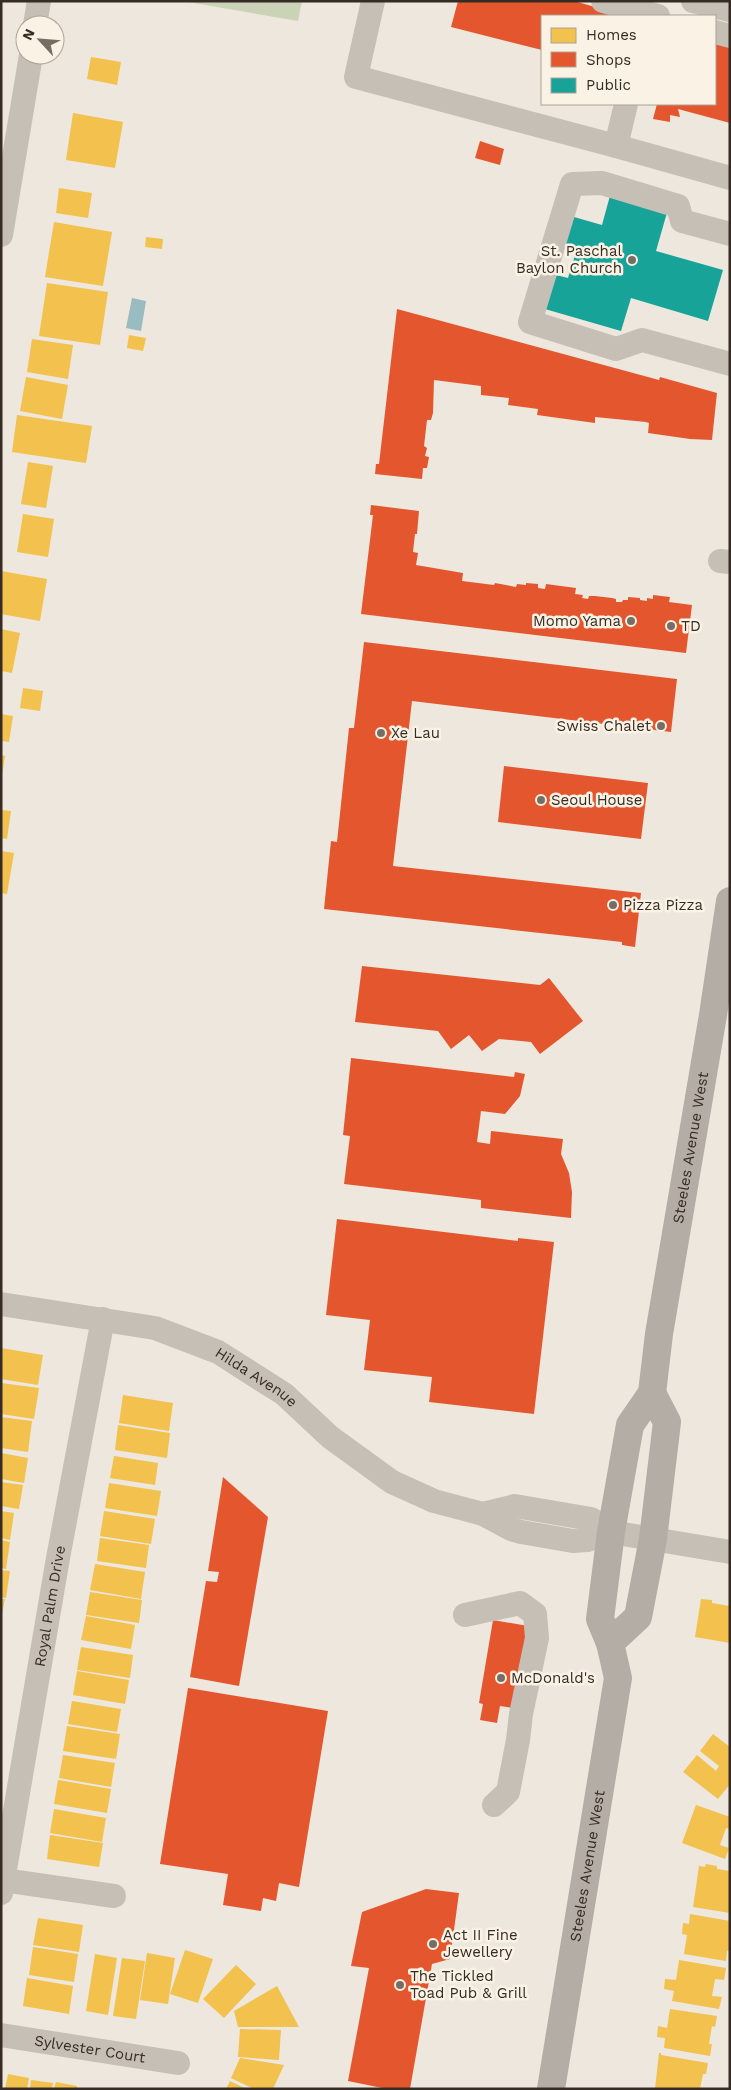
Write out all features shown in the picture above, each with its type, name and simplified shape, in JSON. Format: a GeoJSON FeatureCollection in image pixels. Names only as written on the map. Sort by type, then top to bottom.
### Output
{"type":"FeatureCollection","features":[{"type":"Feature","properties":{"kind":"main road","name":"Steeles Avenue West"},"geometry":{"type":"LineString","coordinates":[[551,2089],[618,1678],[610,1643],[600,1620],[611,1532],[630,1425],[652,1393],[659,1334],[713,1015],[729,906]]}},
{"type":"Feature","properties":{"kind":"main road"},"geometry":{"type":"LineString","coordinates":[[610,1643],[638,1617],[653,1539],[667,1422],[652,1393]]}},
{"type":"Feature","properties":{"kind":"street"},"geometry":{"type":"LineString","coordinates":[[37,15],[39,1]]}},
{"type":"Feature","properties":{"kind":"street"},"geometry":{"type":"LineString","coordinates":[[373,1],[356,77],[730,178]]}},
{"type":"Feature","properties":{"kind":"street"},"geometry":{"type":"LineString","coordinates":[[602,1],[650,15]]}},
{"type":"Feature","properties":{"kind":"street"},"geometry":{"type":"LineString","coordinates":[[693,1],[730,10]]}},
{"type":"Feature","properties":{"kind":"street"},"geometry":{"type":"LineString","coordinates":[[716,32],[730,36]]}},
{"type":"Feature","properties":{"kind":"street"},"geometry":{"type":"LineString","coordinates":[[1,235],[29,65]]}},
{"type":"Feature","properties":{"kind":"street"},"geometry":{"type":"LineString","coordinates":[[616,146],[626,105]]}},
{"type":"Feature","properties":{"kind":"street"},"geometry":{"type":"LineString","coordinates":[[730,234],[682,221],[678,206],[602,183],[572,184],[530,322],[616,349],[642,340],[730,364]]}},
{"type":"Feature","properties":{"kind":"street","name":"Hilda Avenue"},"geometry":{"type":"LineString","coordinates":[[1,1304],[156,1328],[218,1352],[284,1394],[330,1437],[392,1482],[434,1501],[483,1514],[511,1529],[573,1541],[587,1540],[611,1532],[730,1552]]}},
{"type":"Feature","properties":{"kind":"street","name":"Royal Palm Drive"},"geometry":{"type":"LineString","coordinates":[[2,1886],[58,1558],[103,1320]]}},
{"type":"Feature","properties":{"kind":"street"},"geometry":{"type":"LineString","coordinates":[[465,1615],[520,1603],[535,1614],[537,1638],[520,1718],[518,1740],[501,1798]]}},
{"type":"Feature","properties":{"kind":"street"},"geometry":{"type":"LineString","coordinates":[[2,1886],[114,1896]]}},
{"type":"Feature","properties":{"kind":"street","name":"Sylvester Court"},"geometry":{"type":"LineString","coordinates":[[1,2035],[178,2062]]}},
{"type":"Feature","properties":{"kind":"green space"},"geometry":{"type":"Polygon","coordinates":[[[182,1],[302,1],[298,21],[182,1]]]}},
{"type":"Feature","properties":{"kind":"water"},"geometry":{"type":"Polygon","coordinates":[[[132,298],[146,301],[141,331],[126,328],[132,298]]]}},
{"type":"Feature","properties":{"kind":"building: Homes"},"geometry":{"type":"Polygon","coordinates":[[[91,57],[121,62],[117,85],[87,79],[91,57]]]}},
{"type":"Feature","properties":{"kind":"building: Homes"},"geometry":{"type":"Polygon","coordinates":[[[73,113],[123,122],[115,168],[66,160],[73,113]]]}},
{"type":"Feature","properties":{"kind":"building: Homes"},"geometry":{"type":"Polygon","coordinates":[[[59,188],[92,193],[88,218],[56,213],[59,188]]]}},
{"type":"Feature","properties":{"kind":"building: Homes"},"geometry":{"type":"Polygon","coordinates":[[[54,222],[112,232],[103,286],[45,277],[54,222]]]}},
{"type":"Feature","properties":{"kind":"building: Homes"},"geometry":{"type":"Polygon","coordinates":[[[146,237],[163,239],[162,249],[145,247],[146,237]]]}},
{"type":"Feature","properties":{"kind":"building: Homes"},"geometry":{"type":"Polygon","coordinates":[[[47,283],[108,292],[100,345],[39,336],[47,283]]]}},
{"type":"Feature","properties":{"kind":"building: Homes"},"geometry":{"type":"Polygon","coordinates":[[[129,335],[146,338],[143,351],[127,348],[129,335]]]}},
{"type":"Feature","properties":{"kind":"building: Homes"},"geometry":{"type":"Polygon","coordinates":[[[32,339],[73,345],[68,379],[27,372],[32,339]]]}},
{"type":"Feature","properties":{"kind":"building: Homes"},"geometry":{"type":"Polygon","coordinates":[[[26,377],[68,385],[62,419],[20,411],[26,377]]]}},
{"type":"Feature","properties":{"kind":"building: Homes"},"geometry":{"type":"Polygon","coordinates":[[[17,415],[92,426],[86,463],[12,452],[17,415]]]}},
{"type":"Feature","properties":{"kind":"building: Homes"},"geometry":{"type":"Polygon","coordinates":[[[28,462],[53,466],[46,508],[21,504],[28,462]]]}},
{"type":"Feature","properties":{"kind":"building: Homes"},"geometry":{"type":"Polygon","coordinates":[[[23,514],[54,519],[48,557],[17,552],[23,514]]]}},
{"type":"Feature","properties":{"kind":"building: Homes"},"geometry":{"type":"Polygon","coordinates":[[[1,571],[47,579],[40,621],[1,614],[1,571]]]}},
{"type":"Feature","properties":{"kind":"building: Homes"},"geometry":{"type":"Polygon","coordinates":[[[1,629],[20,633],[12,673],[1,671],[1,629]]]}},
{"type":"Feature","properties":{"kind":"building: Homes"},"geometry":{"type":"Polygon","coordinates":[[[23,688],[43,691],[40,711],[20,708],[23,688]]]}},
{"type":"Feature","properties":{"kind":"building: Homes"},"geometry":{"type":"Polygon","coordinates":[[[1,714],[13,716],[9,742],[1,741],[1,714]]]}},
{"type":"Feature","properties":{"kind":"building: Homes"},"geometry":{"type":"Polygon","coordinates":[[[1,755],[5,756],[2,775],[1,775],[1,755]]]}},
{"type":"Feature","properties":{"kind":"building: Homes"},"geometry":{"type":"Polygon","coordinates":[[[1,810],[11,811],[7,839],[1,838],[1,810]]]}},
{"type":"Feature","properties":{"kind":"building: Homes"},"geometry":{"type":"Polygon","coordinates":[[[1,851],[14,853],[7,894],[1,893],[1,851]]]}},
{"type":"Feature","properties":{"kind":"building: Homes"},"geometry":{"type":"Polygon","coordinates":[[[1,1348],[43,1355],[38,1385],[1,1379],[1,1348]]]}},
{"type":"Feature","properties":{"kind":"building: Homes"},"geometry":{"type":"Polygon","coordinates":[[[1,1383],[39,1388],[34,1419],[1,1414],[1,1383]]]}},
{"type":"Feature","properties":{"kind":"building: Homes"},"geometry":{"type":"Polygon","coordinates":[[[123,1395],[173,1403],[169,1431],[119,1423],[123,1395]]]}},
{"type":"Feature","properties":{"kind":"building: Homes"},"geometry":{"type":"Polygon","coordinates":[[[1,1417],[32,1421],[28,1452],[1,1448],[1,1417]]]}},
{"type":"Feature","properties":{"kind":"building: Homes"},"geometry":{"type":"Polygon","coordinates":[[[118,1425],[170,1433],[167,1458],[115,1450],[118,1425]]]}},
{"type":"Feature","properties":{"kind":"building: Homes"},"geometry":{"type":"Polygon","coordinates":[[[1,1453],[28,1458],[24,1483],[1,1479],[1,1453]]]}},
{"type":"Feature","properties":{"kind":"building: Homes"},"geometry":{"type":"Polygon","coordinates":[[[114,1456],[158,1463],[155,1485],[110,1478],[114,1456]]]}},
{"type":"Feature","properties":{"kind":"building: Homes"},"geometry":{"type":"Polygon","coordinates":[[[1,1482],[23,1485],[19,1509],[1,1506],[1,1482]]]}},
{"type":"Feature","properties":{"kind":"building: Homes"},"geometry":{"type":"Polygon","coordinates":[[[109,1483],[161,1491],[157,1516],[105,1508],[109,1483]]]}},
{"type":"Feature","properties":{"kind":"building: Homes"},"geometry":{"type":"Polygon","coordinates":[[[1,1511],[14,1513],[10,1540],[1,1538],[1,1511]]]}},
{"type":"Feature","properties":{"kind":"building: Homes"},"geometry":{"type":"Polygon","coordinates":[[[104,1511],[155,1519],[151,1544],[100,1536],[104,1511]]]}},
{"type":"Feature","properties":{"kind":"building: Homes"},"geometry":{"type":"Polygon","coordinates":[[[100,1538],[149,1545],[146,1568],[97,1561],[100,1538]]]}},
{"type":"Feature","properties":{"kind":"building: Homes"},"geometry":{"type":"Polygon","coordinates":[[[1,1540],[10,1542],[6,1569],[1,1568],[1,1540]]]}},
{"type":"Feature","properties":{"kind":"building: Homes"},"geometry":{"type":"Polygon","coordinates":[[[95,1564],[145,1572],[141,1599],[90,1590],[95,1564]]]}},
{"type":"Feature","properties":{"kind":"building: Homes"},"geometry":{"type":"Polygon","coordinates":[[[1,1570],[10,1571],[6,1598],[1,1597],[1,1570]]]}},
{"type":"Feature","properties":{"kind":"building: Homes"},"geometry":{"type":"Polygon","coordinates":[[[90,1592],[142,1600],[139,1623],[86,1615],[90,1592]]]}},
{"type":"Feature","properties":{"kind":"building: Homes"},"geometry":{"type":"Polygon","coordinates":[[[1,1599],[5,1599],[2,1614],[1,1614],[1,1599]]]}},
{"type":"Feature","properties":{"kind":"building: Homes"},"geometry":{"type":"Polygon","coordinates":[[[701,1599],[712,1600],[712,1603],[730,1606],[730,1643],[695,1637],[701,1599]]]}},
{"type":"Feature","properties":{"kind":"building: Homes"},"geometry":{"type":"Polygon","coordinates":[[[86,1616],[135,1625],[131,1649],[81,1640],[86,1616]]]}},
{"type":"Feature","properties":{"kind":"building: Homes"},"geometry":{"type":"Polygon","coordinates":[[[81,1647],[133,1655],[130,1678],[77,1670],[81,1647]]]}},
{"type":"Feature","properties":{"kind":"building: Homes"},"geometry":{"type":"Polygon","coordinates":[[[77,1671],[129,1680],[125,1704],[73,1695],[77,1671]]]}},
{"type":"Feature","properties":{"kind":"building: Homes"},"geometry":{"type":"Polygon","coordinates":[[[72,1701],[121,1709],[117,1732],[68,1724],[72,1701]]]}},
{"type":"Feature","properties":{"kind":"building: Homes"},"geometry":{"type":"Polygon","coordinates":[[[67,1726],[120,1734],[116,1759],[63,1751],[67,1726]]]}},
{"type":"Feature","properties":{"kind":"building: Homes"},"geometry":{"type":"Polygon","coordinates":[[[713,1734],[730,1747],[730,1784],[718,1799],[683,1772],[697,1755],[716,1771],[719,1766],[700,1751],[713,1734]]]}},
{"type":"Feature","properties":{"kind":"building: Homes"},"geometry":{"type":"Polygon","coordinates":[[[63,1755],[115,1763],[111,1787],[59,1778],[63,1755]]]}},
{"type":"Feature","properties":{"kind":"building: Homes"},"geometry":{"type":"Polygon","coordinates":[[[58,1780],[111,1789],[107,1813],[54,1804],[58,1780]]]}},
{"type":"Feature","properties":{"kind":"building: Homes"},"geometry":{"type":"Polygon","coordinates":[[[696,1805],[730,1817],[730,1829],[726,1828],[720,1845],[729,1848],[725,1859],[682,1843],[696,1805]]]}},
{"type":"Feature","properties":{"kind":"building: Homes"},"geometry":{"type":"Polygon","coordinates":[[[54,1809],[106,1818],[102,1842],[50,1833],[54,1809]]]}},
{"type":"Feature","properties":{"kind":"building: Homes"},"geometry":{"type":"Polygon","coordinates":[[[50,1835],[103,1843],[99,1867],[47,1859],[50,1835]]]}},
{"type":"Feature","properties":{"kind":"building: Homes"},"geometry":{"type":"Polygon","coordinates":[[[706,1864],[717,1866],[717,1869],[730,1871],[730,1913],[693,1907],[699,1866],[705,1867],[706,1864]]]}},
{"type":"Feature","properties":{"kind":"building: Homes"},"geometry":{"type":"Polygon","coordinates":[[[690,1914],[730,1921],[730,1951],[727,1951],[726,1961],[684,1954],[687,1935],[682,1934],[683,1923],[689,1924],[690,1914]]]}},
{"type":"Feature","properties":{"kind":"building: Homes"},"geometry":{"type":"Polygon","coordinates":[[[38,1918],[83,1925],[79,1952],[33,1945],[38,1918]]]}},
{"type":"Feature","properties":{"kind":"building: Homes"},"geometry":{"type":"Polygon","coordinates":[[[33,1947],[78,1954],[74,1982],[29,1975],[33,1947]]]}},
{"type":"Feature","properties":{"kind":"building: Homes"},"geometry":{"type":"Polygon","coordinates":[[[185,1950],[213,1959],[198,2003],[170,1994],[185,1950]]]}},
{"type":"Feature","properties":{"kind":"building: Homes"},"geometry":{"type":"Polygon","coordinates":[[[147,1953],[175,1958],[168,2004],[140,2000],[147,1953]]]}},
{"type":"Feature","properties":{"kind":"building: Homes"},"geometry":{"type":"Polygon","coordinates":[[[95,1954],[117,1958],[108,2015],[86,2011],[95,1954]]]}},
{"type":"Feature","properties":{"kind":"building: Homes"},"geometry":{"type":"Polygon","coordinates":[[[122,1958],[145,1961],[136,2019],[113,2016],[122,1958]]]}},
{"type":"Feature","properties":{"kind":"building: Homes"},"geometry":{"type":"Polygon","coordinates":[[[679,1960],[726,1968],[724,1980],[715,1979],[712,1996],[722,1997],[719,2009],[672,2001],[674,1991],[664,1989],[665,1979],[676,1980],[679,1960]]]}},
{"type":"Feature","properties":{"kind":"building: Homes"},"geometry":{"type":"Polygon","coordinates":[[[236,1965],[256,1984],[224,2018],[203,1999],[236,1965]]]}},
{"type":"Feature","properties":{"kind":"building: Homes"},"geometry":{"type":"Polygon","coordinates":[[[27,1978],[73,1986],[69,2014],[23,2006],[27,1978]]]}},
{"type":"Feature","properties":{"kind":"building: Homes"},"geometry":{"type":"Polygon","coordinates":[[[277,1986],[299,2027],[238,2027],[234,2011],[277,1986]]]}},
{"type":"Feature","properties":{"kind":"building: Homes"},"geometry":{"type":"Polygon","coordinates":[[[670,2009],[717,2016],[715,2027],[712,2026],[709,2044],[712,2044],[710,2056],[664,2048],[665,2038],[657,2037],[658,2026],[667,2028],[670,2009]]]}},
{"type":"Feature","properties":{"kind":"building: Homes"},"geometry":{"type":"Polygon","coordinates":[[[240,2029],[281,2030],[279,2060],[238,2057],[240,2029]]]}},
{"type":"Feature","properties":{"kind":"building: Homes"},"geometry":{"type":"Polygon","coordinates":[[[659,2053],[661,2055],[708,2063],[706,2074],[703,2074],[700,2089],[655,2089],[659,2053]]]}},
{"type":"Feature","properties":{"kind":"building: Homes"},"geometry":{"type":"Polygon","coordinates":[[[240,2058],[284,2065],[273,2089],[254,2089],[231,2078],[240,2058]]]}},
{"type":"Feature","properties":{"kind":"building: Homes"},"geometry":{"type":"Polygon","coordinates":[[[8,2074],[29,2078],[27,2089],[5,2089],[8,2074]]]}},
{"type":"Feature","properties":{"kind":"building: Homes"},"geometry":{"type":"Polygon","coordinates":[[[31,2080],[53,2083],[52,2089],[30,2089],[31,2080]]]}},
{"type":"Feature","properties":{"kind":"building: Homes"},"geometry":{"type":"Polygon","coordinates":[[[230,2081],[246,2089],[226,2089],[230,2081]]]}},
{"type":"Feature","properties":{"kind":"building: Homes"},"geometry":{"type":"Polygon","coordinates":[[[56,2082],[77,2086],[77,2089],[54,2089],[56,2082]]]}},
{"type":"Feature","properties":{"kind":"building: Shops"},"geometry":{"type":"Polygon","coordinates":[[[458,1],[574,1],[623,15],[541,15],[541,50],[451,27],[458,1]]]}},
{"type":"Feature","properties":{"kind":"building: Shops"},"geometry":{"type":"Polygon","coordinates":[[[716,40],[730,44],[730,123],[678,109],[680,117],[670,115],[670,122],[653,119],[657,105],[716,105],[716,40]]]}},
{"type":"Feature","properties":{"kind":"building: Shops"},"geometry":{"type":"Polygon","coordinates":[[[480,141],[504,149],[500,165],[475,158],[480,141]]]}},
{"type":"Feature","properties":{"kind":"building: Shops"},"geometry":{"type":"Polygon","coordinates":[[[397,309],[659,380],[660,377],[717,393],[712,440],[648,433],[649,423],[646,422],[595,417],[595,423],[537,415],[538,409],[508,405],[509,398],[481,395],[481,386],[434,380],[433,413],[431,420],[427,420],[424,446],[427,448],[425,456],[429,457],[427,468],[423,468],[422,479],[375,474],[376,464],[379,464],[397,309]]]}},
{"type":"Feature","properties":{"kind":"building: Shops"},"geometry":{"type":"Polygon","coordinates":[[[371,505],[419,511],[413,552],[418,553],[416,565],[463,573],[462,581],[494,585],[495,583],[516,587],[517,584],[538,584],[538,588],[545,589],[546,584],[576,588],[575,594],[583,595],[582,598],[588,599],[589,596],[595,596],[612,598],[616,599],[616,602],[628,600],[628,597],[647,601],[647,598],[653,599],[653,595],[670,597],[669,602],[692,605],[686,653],[361,614],[373,515],[370,515],[371,505]]]}},
{"type":"Feature","properties":{"kind":"building: Shops"},"geometry":{"type":"Polygon","coordinates":[[[364,642],[677,679],[671,732],[412,701],[393,866],[641,893],[635,947],[622,945],[622,942],[324,909],[331,841],[337,842],[349,728],[354,728],[364,642]]]}},
{"type":"Feature","properties":{"kind":"building: Shops"},"geometry":{"type":"Polygon","coordinates":[[[504,766],[648,783],[641,839],[498,822],[504,766]]]}},
{"type":"Feature","properties":{"kind":"building: Shops"},"geometry":{"type":"Polygon","coordinates":[[[362,966],[540,985],[549,978],[583,1021],[540,1054],[531,1042],[499,1039],[482,1051],[469,1035],[451,1049],[438,1031],[355,1022],[362,966]]]}},
{"type":"Feature","properties":{"kind":"building: Shops"},"geometry":{"type":"Polygon","coordinates":[[[351,1058],[514,1077],[515,1072],[525,1074],[520,1096],[505,1114],[481,1111],[477,1142],[490,1144],[491,1131],[563,1139],[561,1154],[569,1173],[572,1192],[571,1218],[481,1208],[481,1200],[344,1184],[350,1136],[343,1135],[351,1058]]]}},
{"type":"Feature","properties":{"kind":"building: Shops"},"geometry":{"type":"Polygon","coordinates":[[[337,1219],[518,1241],[518,1238],[554,1242],[534,1414],[429,1402],[432,1377],[364,1370],[370,1320],[326,1315],[337,1219]]]}},
{"type":"Feature","properties":{"kind":"building: Shops"},"geometry":{"type":"Polygon","coordinates":[[[223,1477],[268,1517],[239,1686],[190,1677],[206,1581],[217,1582],[219,1572],[208,1571],[223,1477]]]}},
{"type":"Feature","properties":{"kind":"building: Shops","name":"McDonald's"},"geometry":{"type":"Polygon","coordinates":[[[493,1620],[528,1626],[514,1708],[500,1706],[497,1723],[480,1720],[483,1704],[479,1703],[493,1620]]]}},
{"type":"Feature","properties":{"kind":"building: Shops"},"geometry":{"type":"Polygon","coordinates":[[[188,1688],[328,1711],[299,1887],[279,1883],[276,1901],[263,1898],[261,1911],[223,1905],[228,1874],[160,1864],[188,1688]]]}},
{"type":"Feature","properties":{"kind":"building: Shops"},"geometry":{"type":"Polygon","coordinates":[[[426,1889],[459,1893],[450,1959],[432,1964],[410,2089],[387,2089],[348,2081],[369,1968],[351,1966],[362,1912],[426,1889]]]}},
{"type":"Feature","properties":{"kind":"building: Public","name":"St. Paschal Baylon Church"},"geometry":{"type":"Polygon","coordinates":[[[611,192],[668,209],[656,251],[723,270],[708,321],[631,298],[621,331],[538,307],[548,273],[568,278],[577,249],[559,244],[567,215],[602,225],[611,192]]]}},
{"type":"Feature","properties":{"kind":"place","name":"St. Paschal Baylon Church"},"geometry":{"type":"Point","coordinates":[632,260]}},
{"type":"Feature","properties":{"kind":"place","name":"Momo Yama"},"geometry":{"type":"Point","coordinates":[631,621]}},
{"type":"Feature","properties":{"kind":"place","name":"TD"},"geometry":{"type":"Point","coordinates":[671,626]}},
{"type":"Feature","properties":{"kind":"place","name":"Swiss Chalet"},"geometry":{"type":"Point","coordinates":[661,726]}},
{"type":"Feature","properties":{"kind":"place","name":"Xe Lau"},"geometry":{"type":"Point","coordinates":[381,733]}},
{"type":"Feature","properties":{"kind":"place","name":"Seoul House"},"geometry":{"type":"Point","coordinates":[541,800]}},
{"type":"Feature","properties":{"kind":"place","name":"Pizza Pizza"},"geometry":{"type":"Point","coordinates":[613,905]}},
{"type":"Feature","properties":{"kind":"place","name":"McDonald's"},"geometry":{"type":"Point","coordinates":[501,1678]}},
{"type":"Feature","properties":{"kind":"place","name":"Act II Fine Jewellery"},"geometry":{"type":"Point","coordinates":[433,1944]}},
{"type":"Feature","properties":{"kind":"place","name":"The Tickled Toad Pub & Grill"},"geometry":{"type":"Point","coordinates":[400,1985]}}]}
